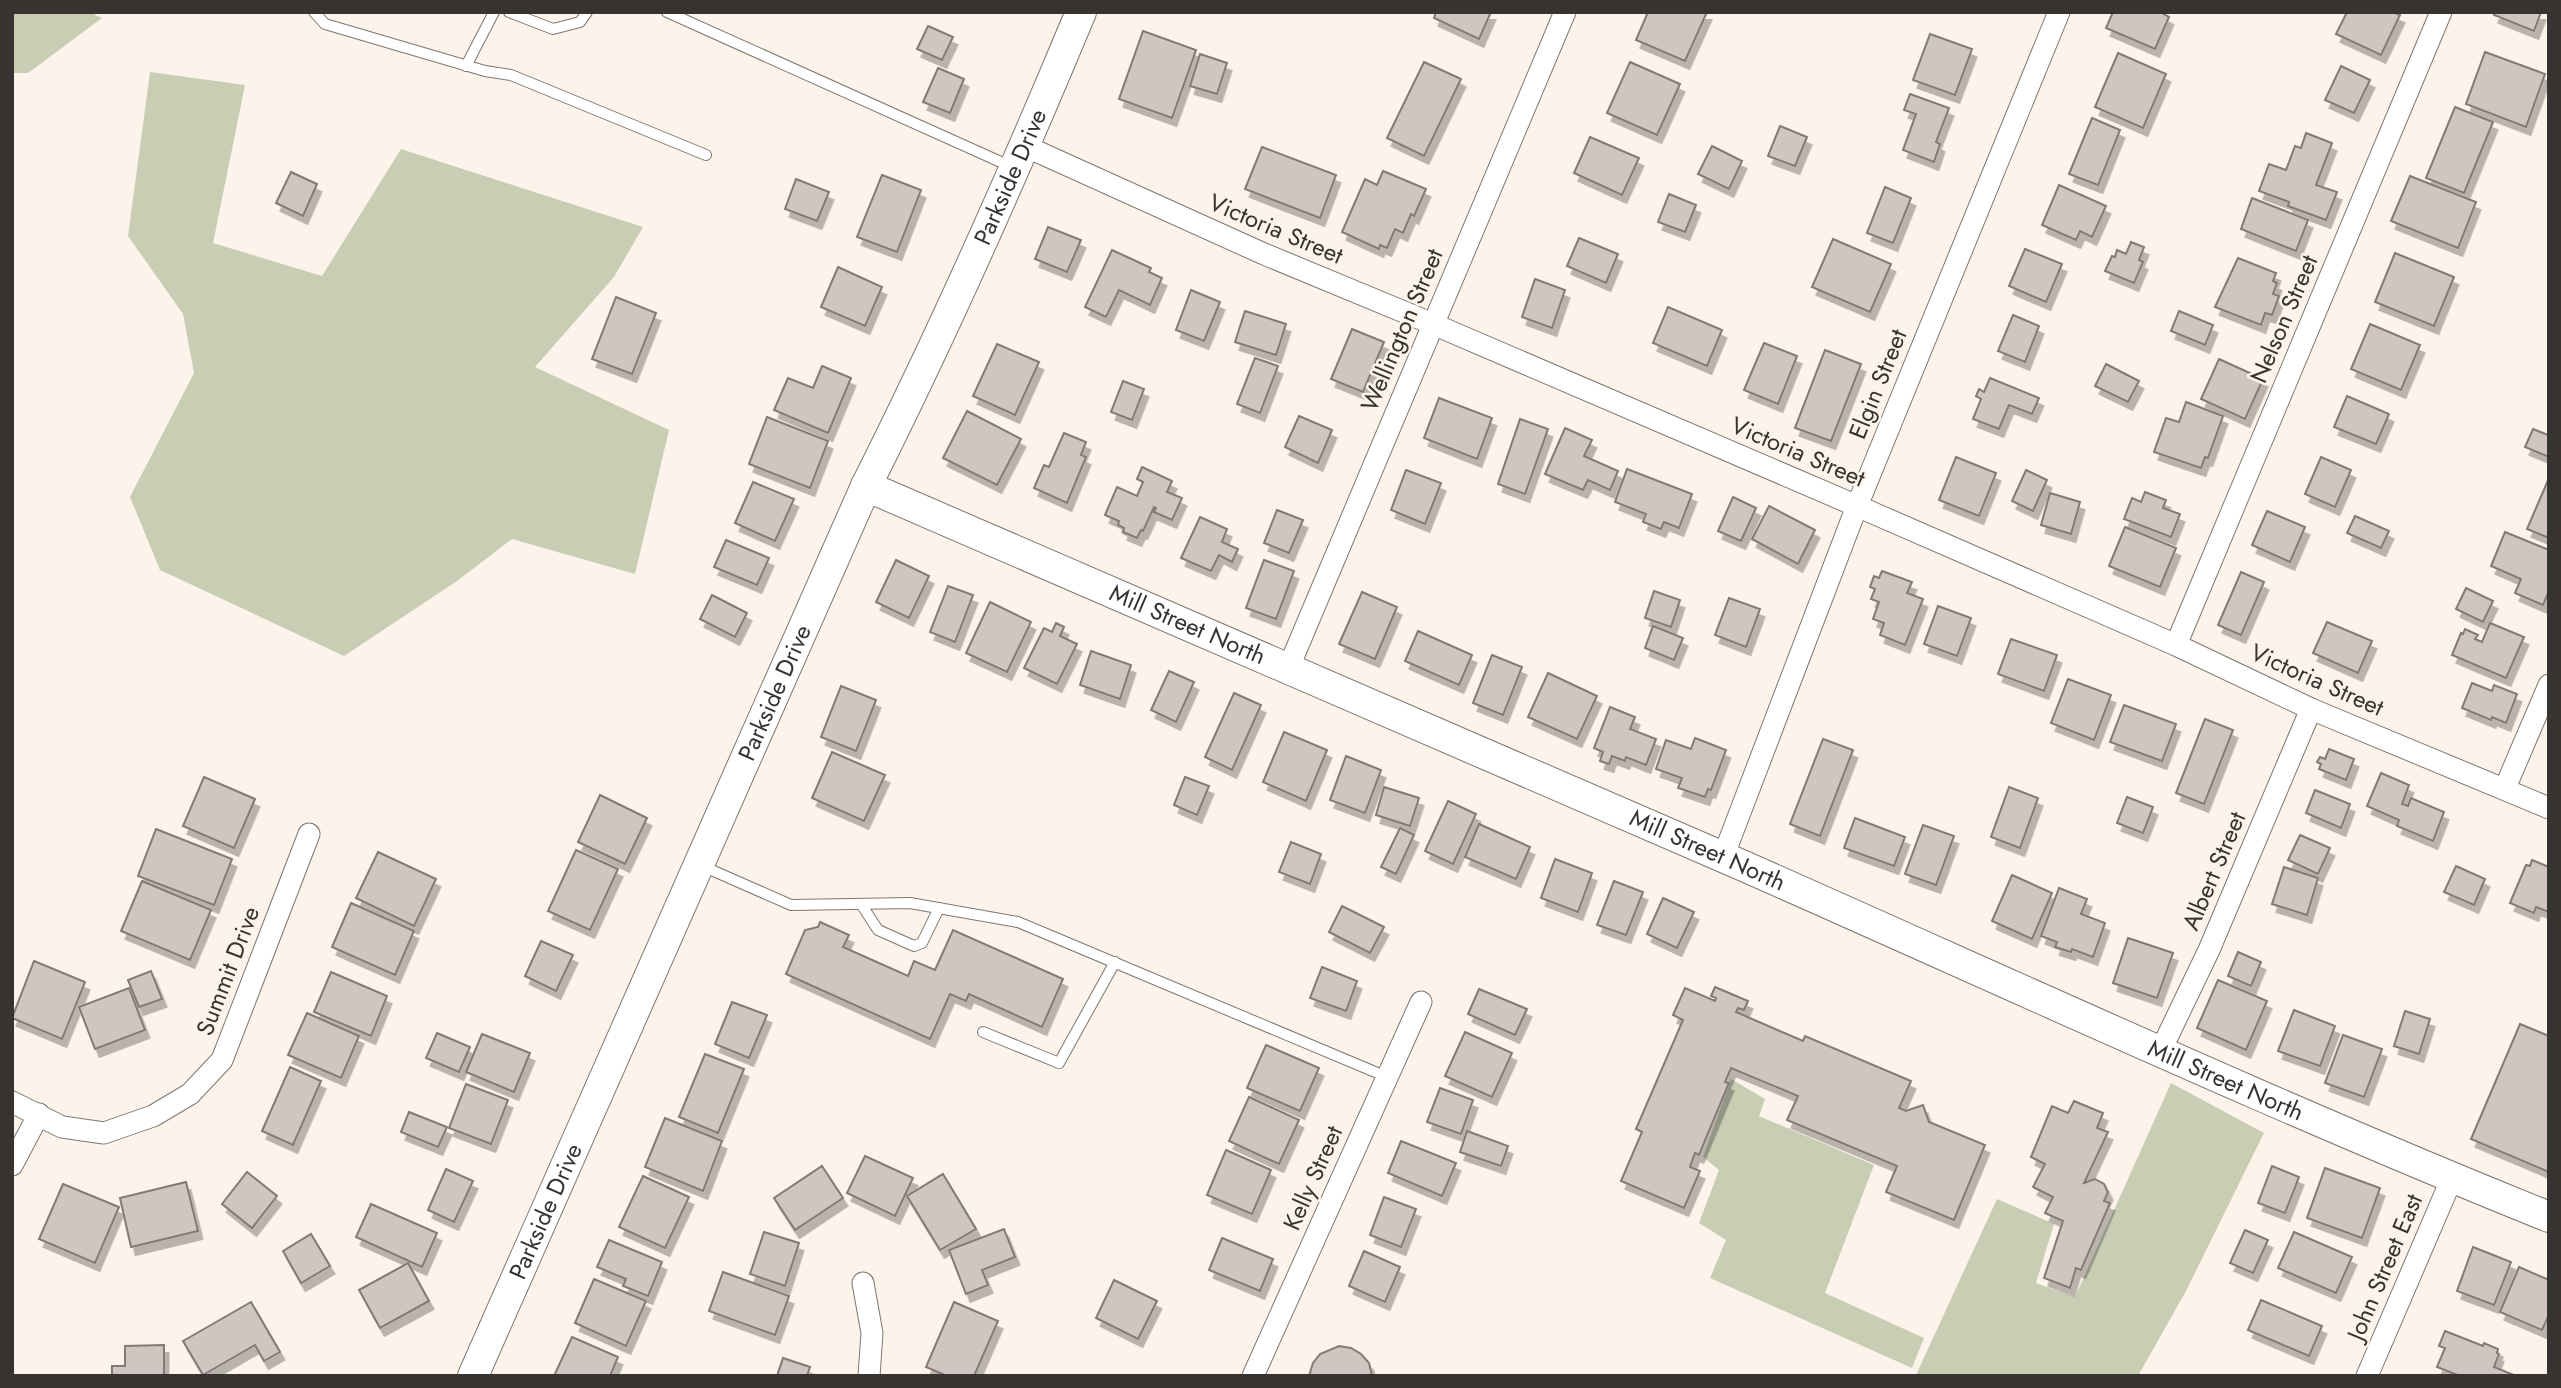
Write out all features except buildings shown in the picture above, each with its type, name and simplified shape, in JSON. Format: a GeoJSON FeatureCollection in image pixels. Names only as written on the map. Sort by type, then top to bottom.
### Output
{"type":"FeatureCollection","features":[{"type":"Feature","properties":{"kind":"main road","name":"Parkside Drive"},"geometry":{"type":"LineString","coordinates":[[473,1376],[866,486],[915,391],[1020,157],[1081,12]]}},
{"type":"Feature","properties":{"kind":"main road","name":"Mill Street North"},"geometry":{"type":"LineString","coordinates":[[866,486],[1723,857],[2160,1052],[2549,1217]]}},
{"type":"Feature","properties":{"kind":"street","name":"Wellington Street"},"geometry":{"type":"LineString","coordinates":[[1288,668],[1565,12]]}},
{"type":"Feature","properties":{"kind":"street","name":"Elgin Street"},"geometry":{"type":"LineString","coordinates":[[1723,857],[1857,506],[2059,12]]}},
{"type":"Feature","properties":{"kind":"street","name":"Nelson Street"},"geometry":{"type":"LineString","coordinates":[[2176,645],[2441,12]]}},
{"type":"Feature","properties":{"kind":"street","name":"Victoria Street"},"geometry":{"type":"LineString","coordinates":[[1020,157],[1433,324],[2176,645],[2311,709],[2549,808]]}},
{"type":"Feature","properties":{"kind":"street"},"geometry":{"type":"LineString","coordinates":[[2505,788],[2549,685]]}},
{"type":"Feature","properties":{"kind":"street","name":"Albert Street"},"geometry":{"type":"LineString","coordinates":[[2160,1052],[2209,950],[2311,709]]}},
{"type":"Feature","properties":{"kind":"street","name":"Summit Drive"},"geometry":{"type":"LineString","coordinates":[[12,1102],[40,1114],[62,1128],[104,1133],[153,1116],[190,1094],[222,1060],[309,834]]}},
{"type":"Feature","properties":{"kind":"street","name":"Kelly Street"},"geometry":{"type":"LineString","coordinates":[[1253,1376],[1420,1002]]}},
{"type":"Feature","properties":{"kind":"street"},"geometry":{"type":"LineString","coordinates":[[12,1165],[40,1114]]}},
{"type":"Feature","properties":{"kind":"street","name":"John Street East"},"geometry":{"type":"LineString","coordinates":[[2367,1376],[2452,1178]]}},
{"type":"Feature","properties":{"kind":"street"},"geometry":{"type":"LineString","coordinates":[[863,1283],[872,1333],[869,1376]]}},
{"type":"Feature","properties":{"kind":"lane"},"geometry":{"type":"LineString","coordinates":[[314,12],[326,24],[466,66],[511,75],[706,156]]}},
{"type":"Feature","properties":{"kind":"lane"},"geometry":{"type":"LineString","coordinates":[[466,66],[494,12]]}},
{"type":"Feature","properties":{"kind":"lane"},"geometry":{"type":"LineString","coordinates":[[509,12],[553,29],[580,22],[587,12]]}},
{"type":"Feature","properties":{"kind":"lane"},"geometry":{"type":"LineString","coordinates":[[667,12],[1020,157]]}},
{"type":"Feature","properties":{"kind":"lane"},"geometry":{"type":"LineString","coordinates":[[700,864],[791,905],[910,902],[1018,922],[1387,1077]]}},
{"type":"Feature","properties":{"kind":"lane"},"geometry":{"type":"LineString","coordinates":[[861,904],[878,930],[914,946],[922,943],[939,908]]}},
{"type":"Feature","properties":{"kind":"lane"},"geometry":{"type":"LineString","coordinates":[[983,1032],[1059,1063],[1115,962]]}},
{"type":"Feature","properties":{"kind":"green space"},"geometry":{"type":"Polygon","coordinates":[[[12,12],[89,12],[102,18],[28,73],[12,73],[12,12]]]}},
{"type":"Feature","properties":{"kind":"green space"},"geometry":{"type":"Polygon","coordinates":[[[150,72],[245,85],[213,243],[322,276],[401,149],[643,227],[614,277],[535,367],[669,430],[635,574],[512,539],[457,581],[344,656],[160,570],[130,497],[194,373],[183,314],[128,236],[150,72]]]}},
{"type":"Feature","properties":{"kind":"green space"},"geometry":{"type":"Polygon","coordinates":[[[1731,1079],[1765,1099],[1759,1116],[1874,1165],[1825,1293],[1924,1338],[1912,1368],[1710,1278],[1726,1240],[1699,1223],[1719,1170],[1703,1157],[1731,1079]]]}},
{"type":"Feature","properties":{"kind":"green space"},"geometry":{"type":"Polygon","coordinates":[[[2171,1083],[2264,1133],[2186,1291],[2138,1376],[1916,1375],[1997,1199],[2054,1224],[2036,1283],[2075,1297],[2171,1083]]]}}]}
